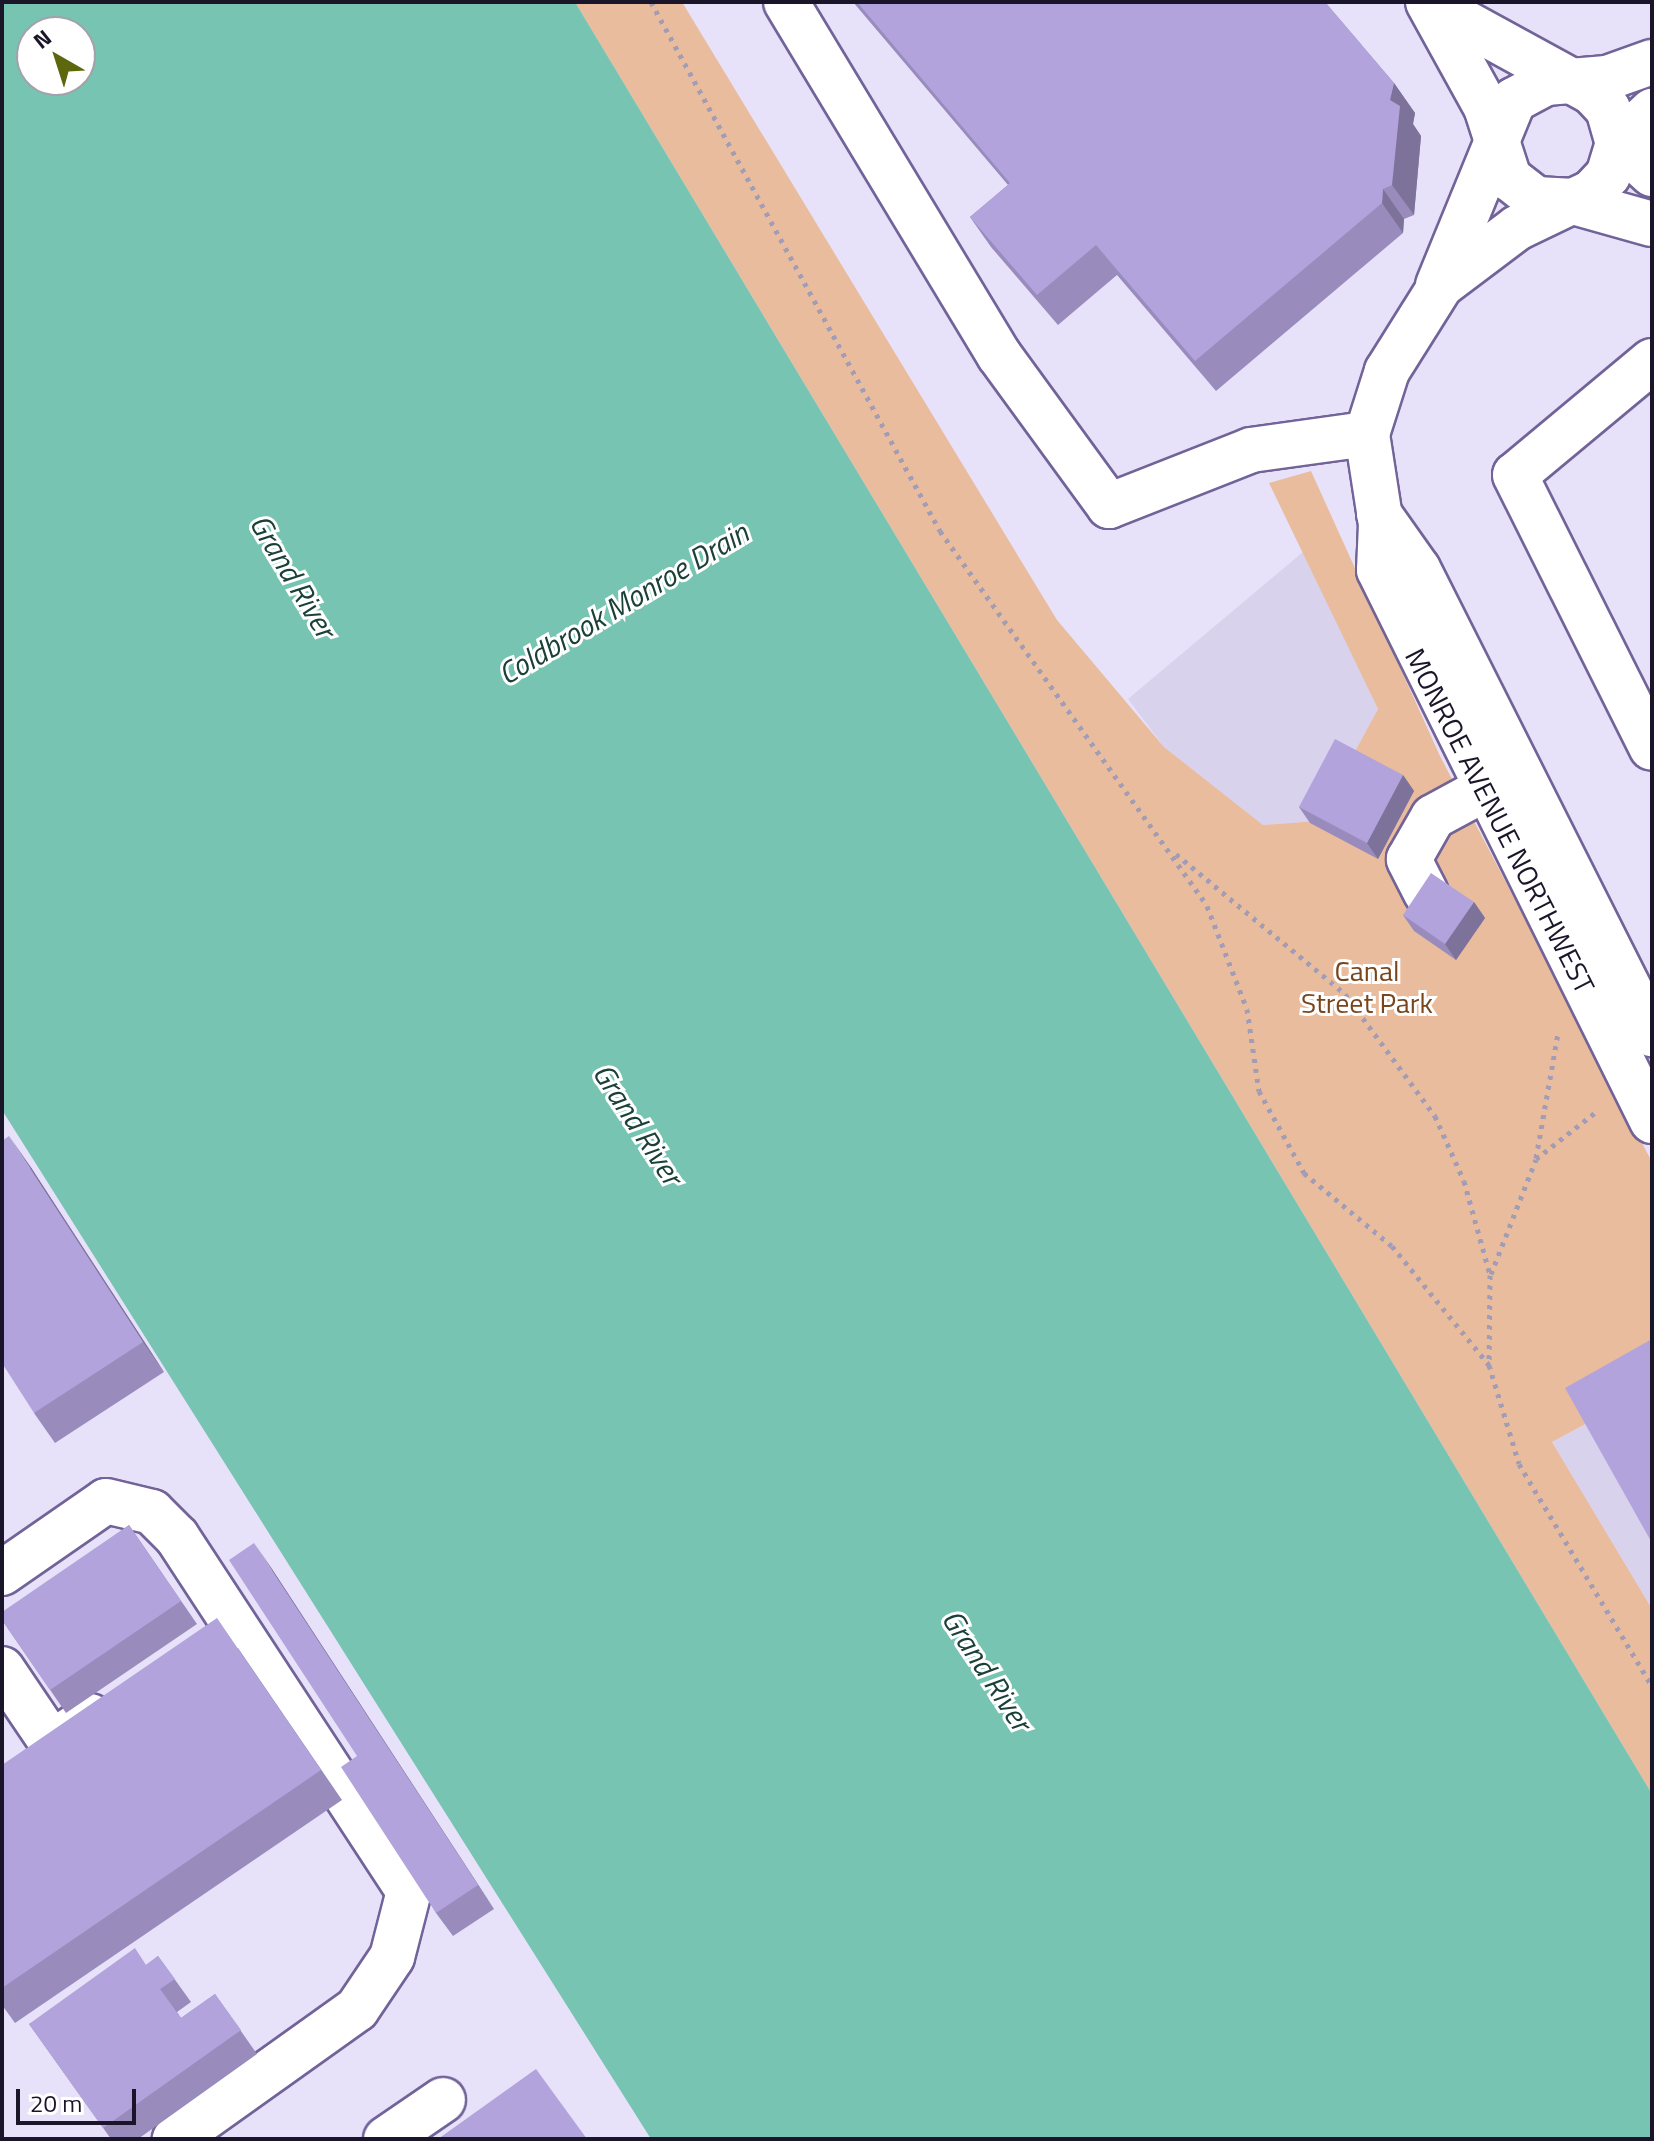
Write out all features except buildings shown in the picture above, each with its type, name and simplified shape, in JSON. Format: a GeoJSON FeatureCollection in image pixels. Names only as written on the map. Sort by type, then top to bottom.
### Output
{"type":"FeatureCollection","features":[{"type":"Feature","properties":{"kind":"main road"},"geometry":{"type":"LineString","coordinates":[[786,2],[999,355],[1109,506],[1251,450],[1367,434]]}},
{"type":"Feature","properties":{"kind":"main road"},"geometry":{"type":"LineString","coordinates":[[1430,3],[1601,100],[1618,143],[1652,174]]}},
{"type":"Feature","properties":{"kind":"main road"},"geometry":{"type":"LineString","coordinates":[[1430,3],[1498,138],[1502,167],[1517,187],[1547,202],[1570,201],[1652,224]]}},
{"type":"Feature","properties":{"kind":"main road"},"geometry":{"type":"LineString","coordinates":[[1498,138],[1507,109],[1524,93],[1652,62]]}},
{"type":"Feature","properties":{"kind":"main road"},"geometry":{"type":"LineString","coordinates":[[1618,143],[1652,111]]}},
{"type":"Feature","properties":{"kind":"main road","name":"MONROE AVENUE NORTHWEST"},"geometry":{"type":"LineString","coordinates":[[1498,138],[1436,291],[1382,380],[1367,434],[1379,514],[1380,577],[1483,790],[1652,1121]]}},
{"type":"Feature","properties":{"kind":"main road","name":"MONROE AVENUE NORTHWEST"},"geometry":{"type":"LineString","coordinates":[[1436,291],[1511,233],[1601,185],[1618,143]]}},
{"type":"Feature","properties":{"kind":"main road"},"geometry":{"type":"LineString","coordinates":[[1652,361],[1515,475],[1652,748]]}},
{"type":"Feature","properties":{"kind":"main road","name":"MONROE AVENUE NORTHWEST"},"geometry":{"type":"LineString","coordinates":[[1379,514],[1418,569],[1652,1034]]}},
{"type":"Feature","properties":{"kind":"main road"},"geometry":{"type":"LineString","coordinates":[[1426,893],[1409,859],[1409,832],[1483,790]]}},
{"type":"Feature","properties":{"kind":"main road"},"geometry":{"type":"LineString","coordinates":[[2,1573],[106,1501],[128,1503],[152,1512],[177,1537],[409,1891],[392,1957],[357,2009],[175,2139]]}},
{"type":"Feature","properties":{"kind":"main road"},"geometry":{"type":"LineString","coordinates":[[193,1645],[232,1619]]}},
{"type":"Feature","properties":{"kind":"main road"},"geometry":{"type":"LineString","coordinates":[[2,1669],[52,1743],[129,1690]]}},
{"type":"Feature","properties":{"kind":"main road"},"geometry":{"type":"LineString","coordinates":[[386,2139],[443,2100]]}},
{"type":"Feature","properties":{"kind":"path"},"geometry":{"type":"LineString","coordinates":[[651,2],[940,531],[1169,849],[1231,960],[1259,1091],[1304,1173],[1392,1246],[1489,1365]]}},
{"type":"Feature","properties":{"kind":"path"},"geometry":{"type":"LineString","coordinates":[[1169,849],[1291,944],[1396,1054],[1464,1181],[1490,1275],[1489,1365],[1519,1464],[1652,1686]]}},
{"type":"Feature","properties":{"kind":"path"},"geometry":{"type":"LineString","coordinates":[[1490,1275],[1536,1159],[1558,1033]]}},
{"type":"Feature","properties":{"kind":"path"},"geometry":{"type":"LineString","coordinates":[[1536,1159],[1597,1111]]}},
{"type":"Feature","properties":{"kind":"shaded area"},"geometry":{"type":"Polygon","coordinates":[[[1303,552],[1378,709],[1317,821],[1263,825],[1164,747],[1128,699],[1303,552]]]}},
{"type":"Feature","properties":{"kind":"shaded area"},"geometry":{"type":"Polygon","coordinates":[[[1652,1388],[1652,1609],[1552,1442],[1652,1388]]]}},
{"type":"Feature","properties":{"kind":"green space","name":"Canal Street Park"},"geometry":{"type":"Polygon","coordinates":[[[575,2],[682,2],[1057,620],[1164,747],[1263,825],[1317,821],[1378,709],[1269,483],[1311,471],[1440,756],[1652,1162],[1652,1388],[1552,1442],[1652,1609],[1652,1794],[575,2]]]}},
{"type":"Feature","properties":{"kind":"water"},"geometry":{"type":"Polygon","coordinates":[[[2,2],[575,2],[1652,1794],[1652,2139],[651,2139],[2,1110],[2,2]]]}},
{"type":"Feature","properties":{"kind":"water label","name":"Grand River"},"geometry":{"type":"Point","coordinates":[293,576]}},
{"type":"Feature","properties":{"kind":"water label","name":"Coldbrook Monroe Drain"},"geometry":{"type":"Point","coordinates":[623,603]}},
{"type":"Feature","properties":{"kind":"water label","name":"Grand River"},"geometry":{"type":"Point","coordinates":[638,1124]}},
{"type":"Feature","properties":{"kind":"water label","name":"Grand River"},"geometry":{"type":"Point","coordinates":[987,1670]}}]}
